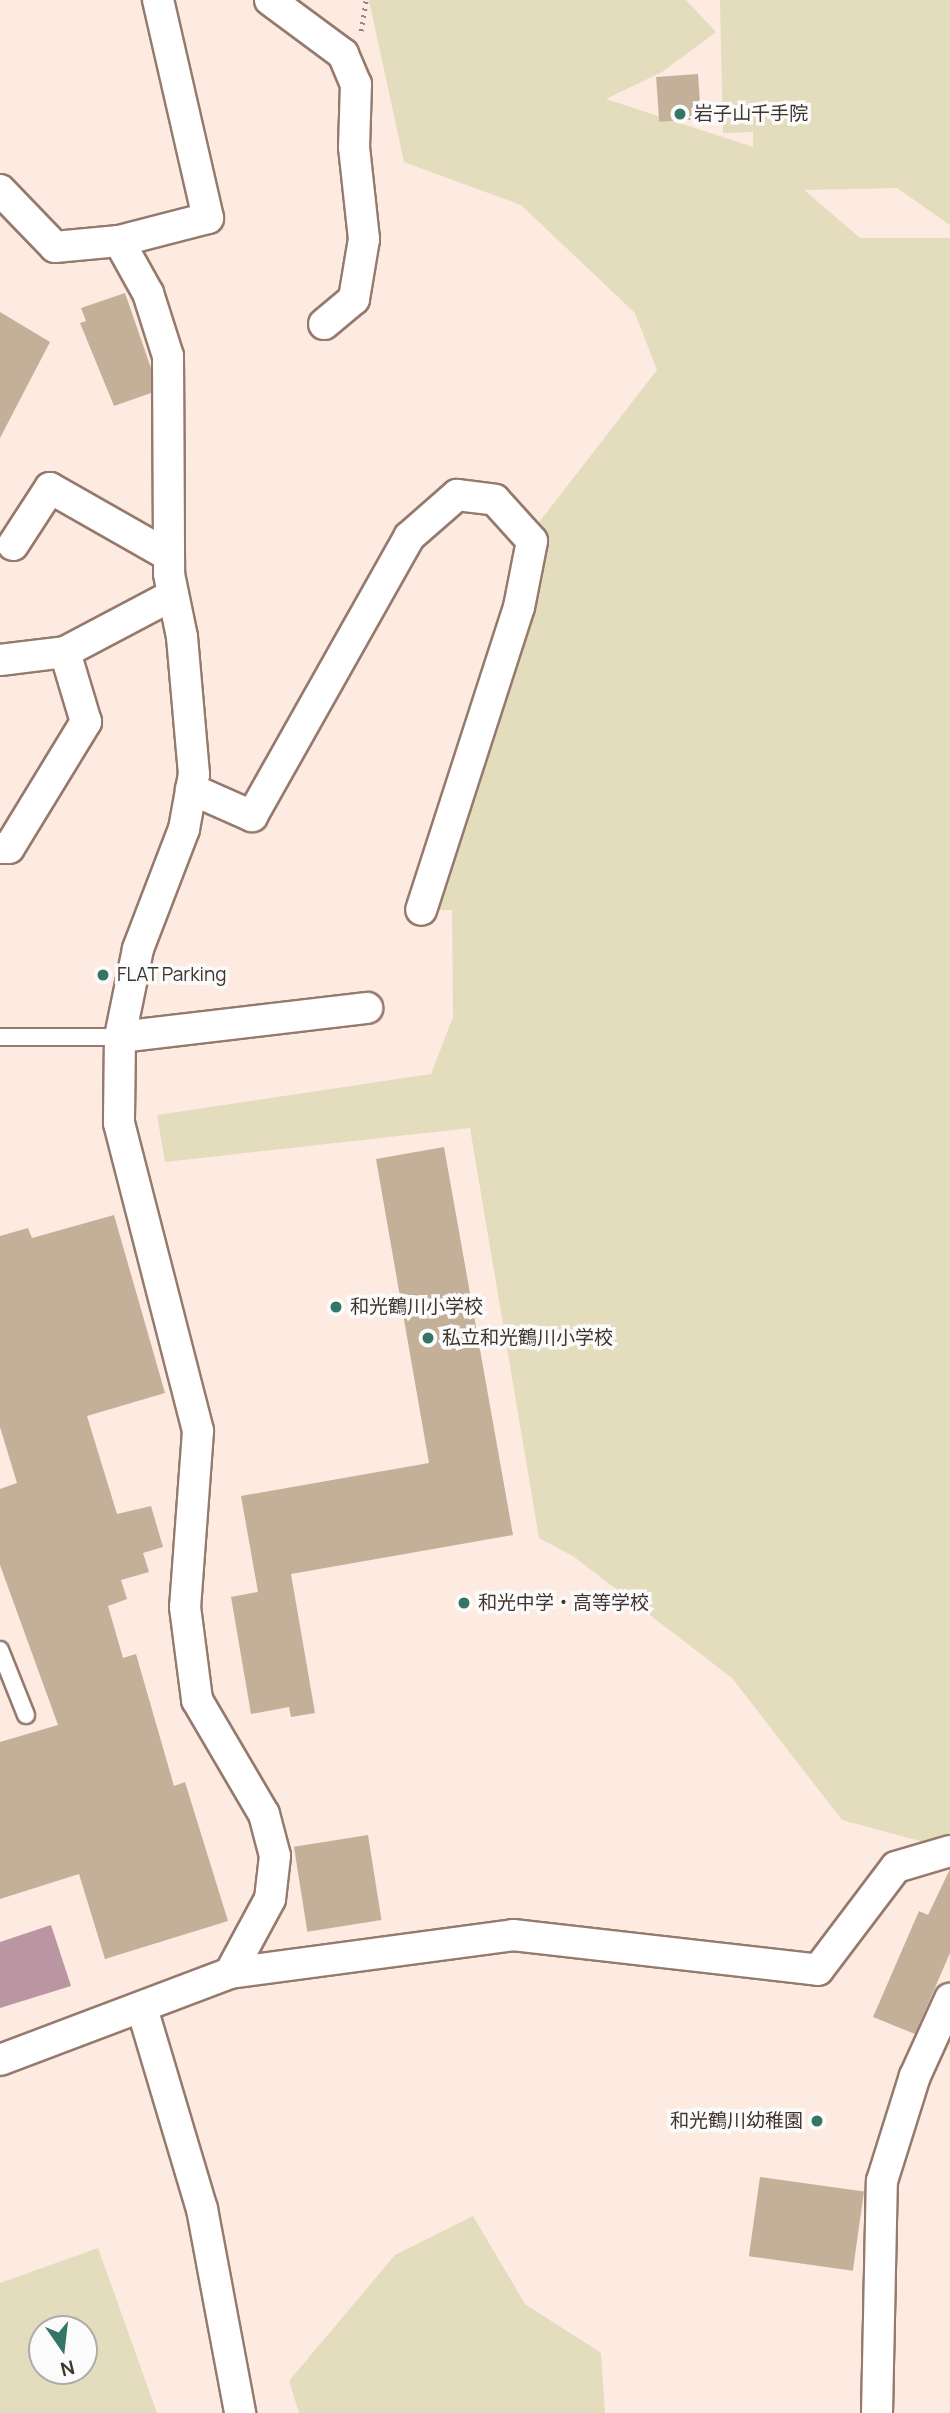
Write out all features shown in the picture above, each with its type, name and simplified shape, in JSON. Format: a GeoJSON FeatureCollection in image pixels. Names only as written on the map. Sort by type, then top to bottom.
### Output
{"type":"FeatureCollection","features":[{"type":"Feature","properties":{"kind":"street"},"geometry":{"type":"LineString","coordinates":[[0,190],[55,247],[119,241],[208,218],[158,0]]}},
{"type":"Feature","properties":{"kind":"street"},"geometry":{"type":"LineString","coordinates":[[271,0],[343,54],[356,84],[354,148],[365,239],[354,299],[324,324]]}},
{"type":"Feature","properties":{"kind":"street"},"geometry":{"type":"LineString","coordinates":[[119,241],[148,293],[168,356],[168,555],[189,700],[191,789],[184,829],[138,949],[120,1037],[119,1123],[198,1431],[185,1606],[197,1700],[264,1814],[275,1856],[270,1899],[230,1973]]}},
{"type":"Feature","properties":{"kind":"street"},"geometry":{"type":"LineString","coordinates":[[13,545],[50,488],[168,555]]}},
{"type":"Feature","properties":{"kind":"street"},"geometry":{"type":"LineString","coordinates":[[191,789],[252,816],[410,537],[457,495],[495,500],[532,541],[519,607],[421,910]]}},
{"type":"Feature","properties":{"kind":"street"},"geometry":{"type":"LineString","coordinates":[[0,660],[65,652],[173,595]]}},
{"type":"Feature","properties":{"kind":"street"},"geometry":{"type":"LineString","coordinates":[[0,848],[9,848],[86,722],[65,652]]}},
{"type":"Feature","properties":{"kind":"street"},"geometry":{"type":"LineString","coordinates":[[120,1037],[367,1008]]}},
{"type":"Feature","properties":{"kind":"street"},"geometry":{"type":"LineString","coordinates":[[0,2060],[230,1973],[513,1935],[818,1970],[896,1867],[950,1851]]}},
{"type":"Feature","properties":{"kind":"street"},"geometry":{"type":"LineString","coordinates":[[877,2413],[882,2181],[915,2076],[950,1998]]}},
{"type":"Feature","properties":{"kind":"street"},"geometry":{"type":"LineString","coordinates":[[142,2008],[202,2209],[240,2413]]}},
{"type":"Feature","properties":{"kind":"lane"},"geometry":{"type":"LineString","coordinates":[[0,1037],[120,1037]]}},
{"type":"Feature","properties":{"kind":"lane"},"geometry":{"type":"LineString","coordinates":[[0,1650],[26,1715]]}},
{"type":"Feature","properties":{"kind":"shaded area"},"geometry":{"type":"Polygon","coordinates":[[[369,0],[686,0],[716,32],[662,72],[606,99],[753,147],[753,132],[723,133],[720,0],[950,0],[950,225],[897,188],[804,190],[860,238],[950,238],[950,1849],[842,1820],[732,1678],[573,1556],[539,1538],[470,1128],[165,1162],[157,1115],[431,1074],[453,1017],[452,910],[421,910],[537,525],[657,370],[635,313],[521,205],[404,162],[369,0]]]}},
{"type":"Feature","properties":{"kind":"shaded area"},"geometry":{"type":"Polygon","coordinates":[[[51,1925],[71,1986],[0,2008],[0,1942],[51,1925]]]}},
{"type":"Feature","properties":{"kind":"shaded area"},"geometry":{"type":"Polygon","coordinates":[[[473,2216],[525,2304],[601,2353],[605,2413],[299,2413],[289,2381],[395,2255],[473,2216]]]}},
{"type":"Feature","properties":{"kind":"shaded area"},"geometry":{"type":"Polygon","coordinates":[[[98,2248],[157,2413],[0,2413],[0,2283],[98,2248]]]}},
{"type":"Feature","properties":{"kind":"building"},"geometry":{"type":"Polygon","coordinates":[[[698,74],[701,119],[659,122],[656,77],[698,74]]]}},
{"type":"Feature","properties":{"kind":"building"},"geometry":{"type":"Polygon","coordinates":[[[125,293],[151,368],[151,393],[114,406],[80,323],[86,321],[81,308],[125,293]]]}},
{"type":"Feature","properties":{"kind":"building"},"geometry":{"type":"Polygon","coordinates":[[[0,312],[50,342],[0,438],[0,312]]]}},
{"type":"Feature","properties":{"kind":"building"},"geometry":{"type":"Polygon","coordinates":[[[444,1147],[513,1535],[291,1574],[315,1713],[291,1717],[289,1707],[251,1714],[231,1597],[258,1592],[241,1496],[429,1463],[376,1159],[444,1147]]]}},
{"type":"Feature","properties":{"kind":"building"},"geometry":{"type":"Polygon","coordinates":[[[114,1215],[165,1393],[87,1416],[117,1514],[151,1506],[163,1547],[143,1553],[149,1572],[121,1580],[127,1599],[108,1606],[123,1658],[136,1654],[174,1786],[185,1782],[228,1921],[105,1959],[79,1874],[0,1899],[0,1742],[58,1725],[0,1565],[0,1489],[17,1483],[0,1427],[0,1236],[28,1228],[32,1238],[114,1215]]]}},
{"type":"Feature","properties":{"kind":"building"},"geometry":{"type":"Polygon","coordinates":[[[368,1835],[381,1920],[307,1932],[294,1847],[368,1835]]]}},
{"type":"Feature","properties":{"kind":"building"},"geometry":{"type":"Polygon","coordinates":[[[950,1869],[950,1953],[915,2034],[873,2017],[919,1911],[928,1915],[950,1869]]]}},
{"type":"Feature","properties":{"kind":"building"},"geometry":{"type":"Polygon","coordinates":[[[760,2177],[864,2192],[853,2271],[749,2256],[760,2177]]]}},
{"type":"Feature","properties":{"kind":"place","name":"岩子山千手院"},"geometry":{"type":"Point","coordinates":[680,114]}},
{"type":"Feature","properties":{"kind":"place","name":"FLAT Parking"},"geometry":{"type":"Point","coordinates":[103,975]}},
{"type":"Feature","properties":{"kind":"place","name":"和光鶴川小学校"},"geometry":{"type":"Point","coordinates":[336,1307]}},
{"type":"Feature","properties":{"kind":"place","name":"私立和光鶴川小学校"},"geometry":{"type":"Point","coordinates":[428,1338]}},
{"type":"Feature","properties":{"kind":"place","name":"和光中学・高等学校"},"geometry":{"type":"Point","coordinates":[464,1603]}},
{"type":"Feature","properties":{"kind":"place","name":"和光鶴川幼稚園"},"geometry":{"type":"Point","coordinates":[817,2121]}}]}
